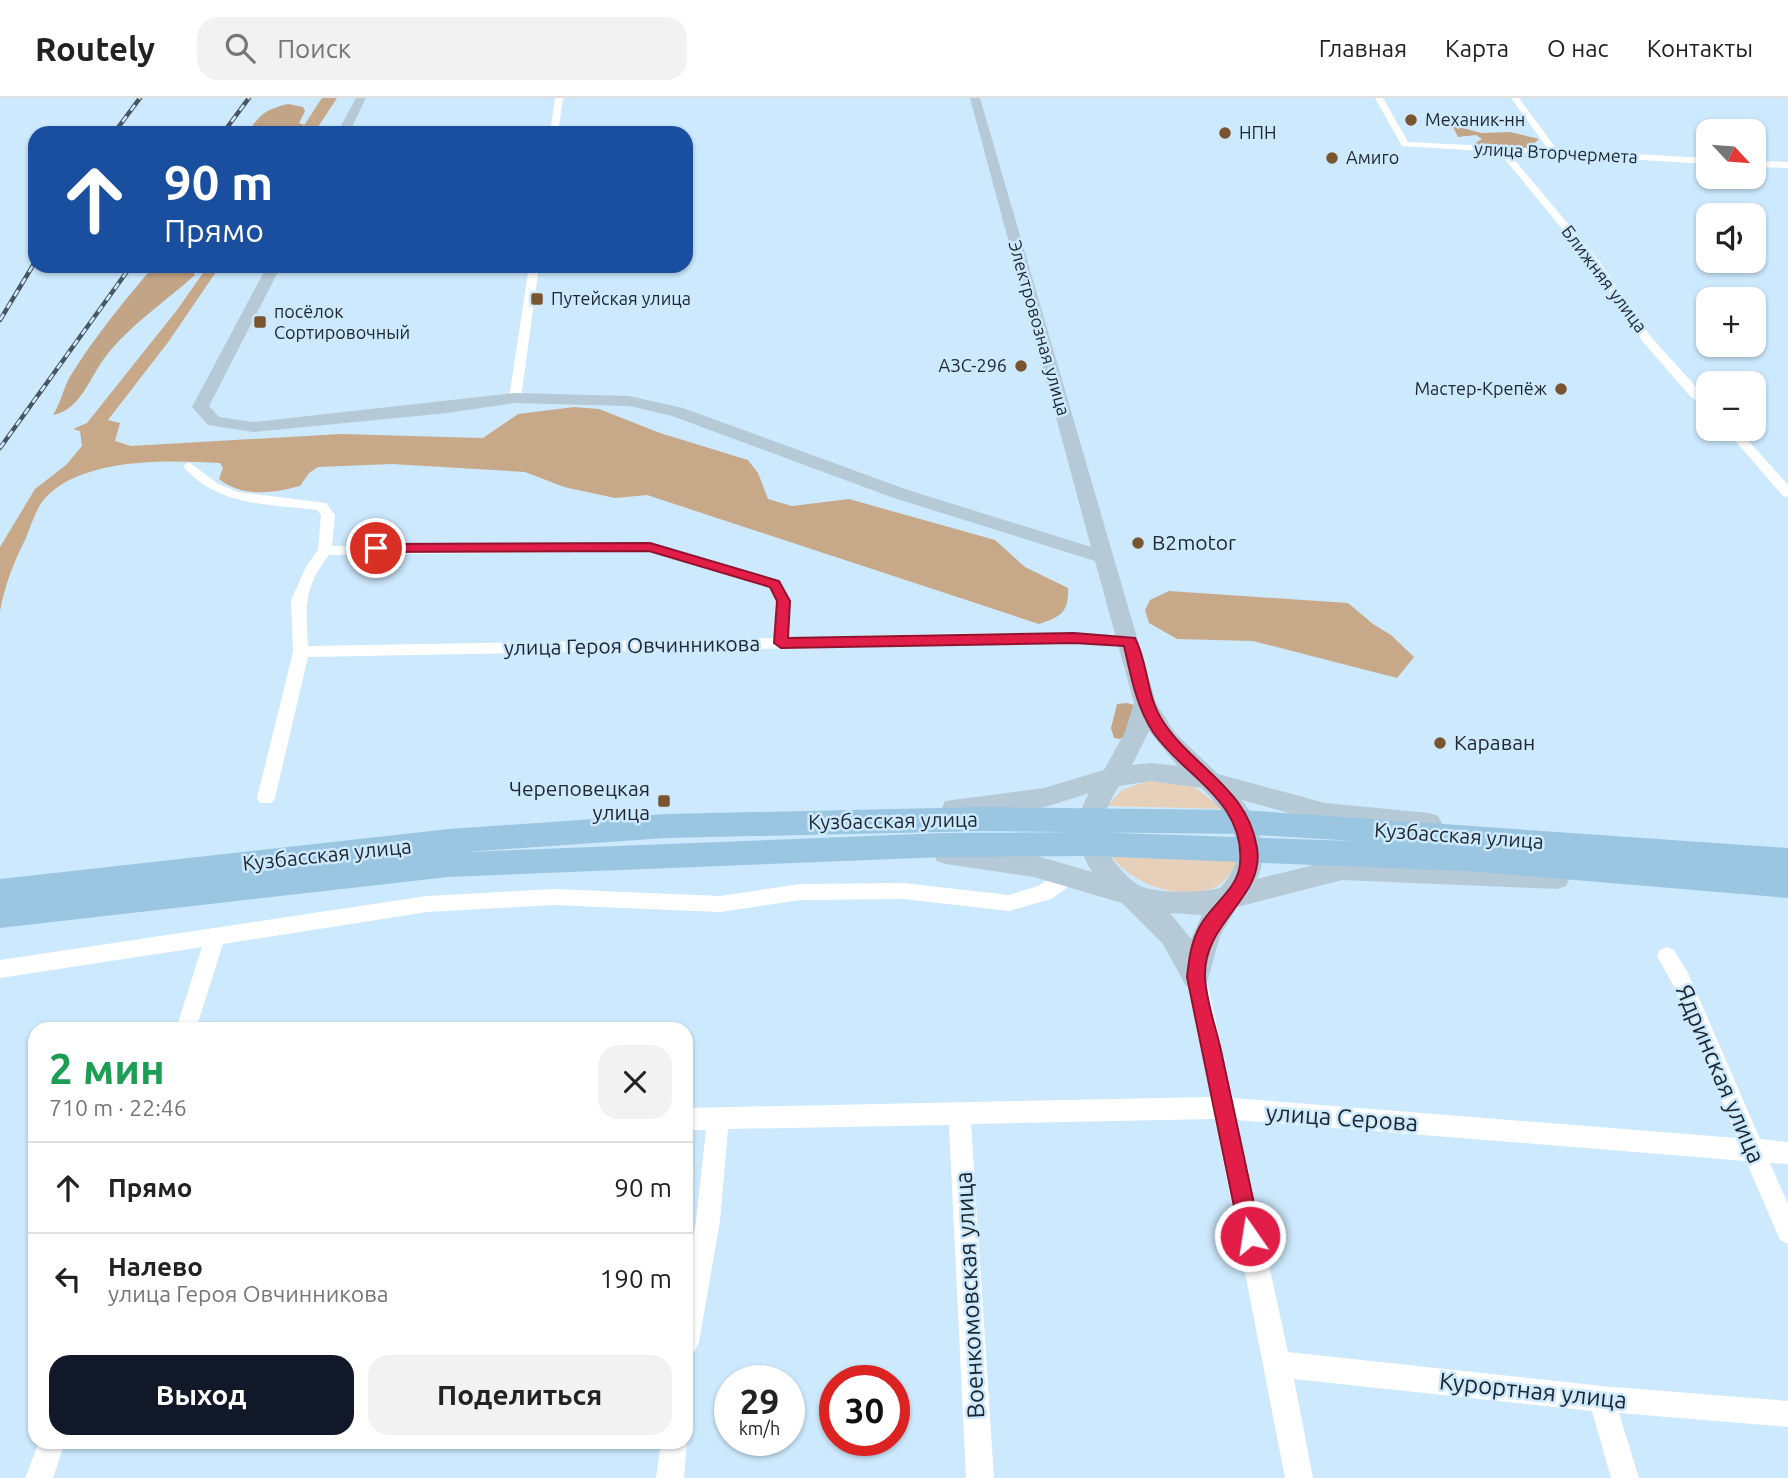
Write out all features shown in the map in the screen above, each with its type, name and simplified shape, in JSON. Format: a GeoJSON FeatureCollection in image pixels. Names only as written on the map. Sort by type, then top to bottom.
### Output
{"type":"FeatureCollection","features":[{"type":"Feature","properties":{"kind":"main road","name":"Кузбасская улица"},"geometry":{"type":"LineString","coordinates":[[0,892],[449,841],[666,826],[874,834],[1091,831],[1245,836],[1466,859],[1672,864],[1788,860]]}},
{"type":"Feature","properties":{"kind":"main road","name":"Кузбасская улица"},"geometry":{"type":"LineString","coordinates":[[0,915],[447,864],[874,834]]}},
{"type":"Feature","properties":{"kind":"main road","name":"Кузбасская улица"},"geometry":{"type":"LineString","coordinates":[[1672,864],[1788,885]]}},
{"type":"Feature","properties":{"kind":"street"},"geometry":{"type":"LineString","coordinates":[[347,126],[361,98]]}},
{"type":"Feature","properties":{"kind":"street"},"geometry":{"type":"LineString","coordinates":[[555,126],[559,98]]}},
{"type":"Feature","properties":{"kind":"street","name":"Электровозная улица"},"geometry":{"type":"LineString","coordinates":[[975,98],[1055,388],[1130,642],[1145,704]]}},
{"type":"Feature","properties":{"kind":"street","name":"улица Вторчермета"},"geometry":{"type":"LineString","coordinates":[[1379,98],[1405,144],[1696,160]]}},
{"type":"Feature","properties":{"kind":"street"},"geometry":{"type":"LineString","coordinates":[[1515,98],[1555,153]]}},
{"type":"Feature","properties":{"kind":"street","name":"Ближняя улица"},"geometry":{"type":"LineString","coordinates":[[1502,150],[1596,264],[1604,281],[1659,352],[1696,394]]}},
{"type":"Feature","properties":{"kind":"street"},"geometry":{"type":"LineString","coordinates":[[1766,164],[1788,165]]}},
{"type":"Feature","properties":{"kind":"street"},"geometry":{"type":"LineString","coordinates":[[270,273],[200,407],[214,421],[253,427],[447,408],[515,398],[609,399],[677,412],[898,493],[1106,558]]}},
{"type":"Feature","properties":{"kind":"street"},"geometry":{"type":"LineString","coordinates":[[515,398],[533,273]]}},
{"type":"Feature","properties":{"kind":"street"},"geometry":{"type":"LineString","coordinates":[[1742,441],[1788,493]]}},
{"type":"Feature","properties":{"kind":"street"},"geometry":{"type":"LineString","coordinates":[[189,466],[213,487],[236,496],[321,506],[328,515],[325,551],[314,565],[298,600],[301,652],[266,798]]}},
{"type":"Feature","properties":{"kind":"street"},"geometry":{"type":"LineString","coordinates":[[325,551],[650,547],[775,584],[783,601],[781,643]]}},
{"type":"Feature","properties":{"kind":"street","name":"улица Героя Овчинникова"},"geometry":{"type":"LineString","coordinates":[[301,652],[1074,638],[1130,642]]}},
{"type":"Feature","properties":{"kind":"street"},"geometry":{"type":"LineString","coordinates":[[1145,704],[1142,722],[1132,746],[1098,798],[1091,831],[1109,875],[1175,938],[1196,977],[1278,1364],[1299,1478]]}},
{"type":"Feature","properties":{"kind":"street"},"geometry":{"type":"LineString","coordinates":[[1145,704],[1172,745],[1231,802],[1245,836],[1249,867],[1242,885],[1228,898],[1207,929],[1200,947],[1196,977]]}},
{"type":"Feature","properties":{"kind":"street"},"geometry":{"type":"LineString","coordinates":[[874,834],[932,808],[982,808],[1044,798],[1113,777],[1151,772],[1210,781],[1325,813],[1591,837],[1672,864]]}},
{"type":"Feature","properties":{"kind":"street"},"geometry":{"type":"LineString","coordinates":[[874,834],[1064,874],[1128,894],[1182,903],[1207,903],[1342,869],[1614,879],[1672,864]]}},
{"type":"Feature","properties":{"kind":"street"},"geometry":{"type":"LineString","coordinates":[[0,969],[427,904],[514,897],[720,904],[800,892],[903,891],[1009,903],[1044,893],[1061,881],[1064,874]]}},
{"type":"Feature","properties":{"kind":"street"},"geometry":{"type":"LineString","coordinates":[[188,1022],[216,934]]}},
{"type":"Feature","properties":{"kind":"street","name":"Ядринская улица"},"geometry":{"type":"LineString","coordinates":[[1667,956],[1681,981],[1788,1231]]}},
{"type":"Feature","properties":{"kind":"street","name":"улица Серова"},"geometry":{"type":"LineString","coordinates":[[693,1119],[1222,1108],[1788,1153]]}},
{"type":"Feature","properties":{"kind":"street","name":"Военкомовская улица"},"geometry":{"type":"LineString","coordinates":[[959,1112],[980,1478]]}},
{"type":"Feature","properties":{"kind":"street"},"geometry":{"type":"LineString","coordinates":[[693,1304],[708,1221],[718,1119]]}},
{"type":"Feature","properties":{"kind":"street","name":"Курортная улица"},"geometry":{"type":"LineString","coordinates":[[1278,1364],[1602,1399],[1788,1414]]}},
{"type":"Feature","properties":{"kind":"street"},"geometry":{"type":"LineString","coordinates":[[1602,1399],[1625,1478]]}},
{"type":"Feature","properties":{"kind":"street"},"geometry":{"type":"LineString","coordinates":[[39,1478],[49,1449]]}},
{"type":"Feature","properties":{"kind":"street"},"geometry":{"type":"LineString","coordinates":[[670,1478],[673,1449]]}},
{"type":"Feature","properties":{"kind":"shaded area"},"geometry":{"type":"Polygon","coordinates":[[[322,98],[337,98],[319,126],[304,126],[322,98]]]}},
{"type":"Feature","properties":{"kind":"shaded area"},"geometry":{"type":"Polygon","coordinates":[[[288,104],[303,107],[305,111],[299,123],[304,125],[253,126],[264,113],[288,104]]]}},
{"type":"Feature","properties":{"kind":"shaded area"},"geometry":{"type":"Polygon","coordinates":[[[1452,125],[1481,133],[1510,132],[1539,139],[1528,148],[1476,147],[1474,144],[1482,139],[1476,135],[1458,137],[1452,125]]]}},
{"type":"Feature","properties":{"kind":"shaded area"},"geometry":{"type":"Polygon","coordinates":[[[148,273],[195,275],[126,334],[100,364],[78,399],[63,412],[53,415],[68,380],[111,319],[148,273]]]}},
{"type":"Feature","properties":{"kind":"shaded area"},"geometry":{"type":"Polygon","coordinates":[[[203,273],[215,273],[169,341],[108,420],[120,423],[115,441],[131,446],[341,434],[483,438],[518,414],[574,407],[599,409],[660,433],[748,460],[758,473],[768,499],[792,506],[849,499],[995,540],[1025,567],[1068,588],[1067,603],[1058,616],[1039,624],[647,495],[615,498],[564,487],[525,472],[392,464],[318,467],[309,473],[300,486],[258,492],[238,489],[219,479],[223,468],[220,463],[176,461],[128,464],[82,474],[46,497],[13,566],[0,611],[0,547],[35,489],[66,465],[82,446],[80,431],[73,429],[87,423],[203,273]]]}},
{"type":"Feature","properties":{"kind":"shaded area"},"geometry":{"type":"Polygon","coordinates":[[[1169,591],[1348,603],[1391,635],[1414,657],[1397,678],[1253,641],[1177,639],[1149,623],[1145,610],[1150,600],[1169,591]]]}},
{"type":"Feature","properties":{"kind":"shaded area"},"geometry":{"type":"Polygon","coordinates":[[[1117,704],[1134,705],[1129,733],[1120,739],[1114,738],[1111,728],[1117,704]]]}},
{"type":"Feature","properties":{"kind":"shaded area"},"geometry":{"type":"Polygon","coordinates":[[[1147,781],[1192,785],[1223,809],[1107,806],[1122,790],[1147,781]]]}},
{"type":"Feature","properties":{"kind":"shaded area"},"geometry":{"type":"Polygon","coordinates":[[[1112,857],[1238,857],[1229,875],[1215,887],[1198,892],[1179,893],[1141,880],[1125,870],[1112,857]]]}},
{"type":"Feature","properties":{"kind":"railway"},"geometry":{"type":"LineString","coordinates":[[119,126],[140,98]]}},
{"type":"Feature","properties":{"kind":"railway"},"geometry":{"type":"LineString","coordinates":[[228,126],[249,98]]}},
{"type":"Feature","properties":{"kind":"railway"},"geometry":{"type":"LineString","coordinates":[[0,320],[28,273]]}},
{"type":"Feature","properties":{"kind":"railway"},"geometry":{"type":"LineString","coordinates":[[0,448],[126,273]]}},
{"type":"Feature","properties":{"kind":"place","name":"Механик-нн"},"geometry":{"type":"Point","coordinates":[1411,120]}},
{"type":"Feature","properties":{"kind":"place","name":"НПН"},"geometry":{"type":"Point","coordinates":[1225,133]}},
{"type":"Feature","properties":{"kind":"place","name":"Амиго"},"geometry":{"type":"Point","coordinates":[1332,158]}},
{"type":"Feature","properties":{"kind":"place","name":"Путейская улица"},"geometry":{"type":"Point","coordinates":[537,299]}},
{"type":"Feature","properties":{"kind":"place","name":"посёлок Сортировочный"},"geometry":{"type":"Point","coordinates":[260,322]}},
{"type":"Feature","properties":{"kind":"place","name":"АЗС-296"},"geometry":{"type":"Point","coordinates":[1021,366]}},
{"type":"Feature","properties":{"kind":"place","name":"Мастер-Крепёж"},"geometry":{"type":"Point","coordinates":[1561,389]}},
{"type":"Feature","properties":{"kind":"place","name":"B2motor"},"geometry":{"type":"Point","coordinates":[1138,543]}},
{"type":"Feature","properties":{"kind":"place","name":"Караван"},"geometry":{"type":"Point","coordinates":[1440,743]}},
{"type":"Feature","properties":{"kind":"place","name":"Череповецкая улица"},"geometry":{"type":"Point","coordinates":[664,801]}},
{"type":"Feature","properties":{"kind":"route"},"geometry":{"type":"LineString","coordinates":[[376,548],[650,547],[775,584],[783,601],[781,643],[1074,638],[1130,642],[1145,704],[1159,729],[1231,802],[1242,822],[1249,849],[1249,867],[1242,885],[1228,898],[1207,929],[1200,947],[1196,977],[1250,1236]]}}]}
